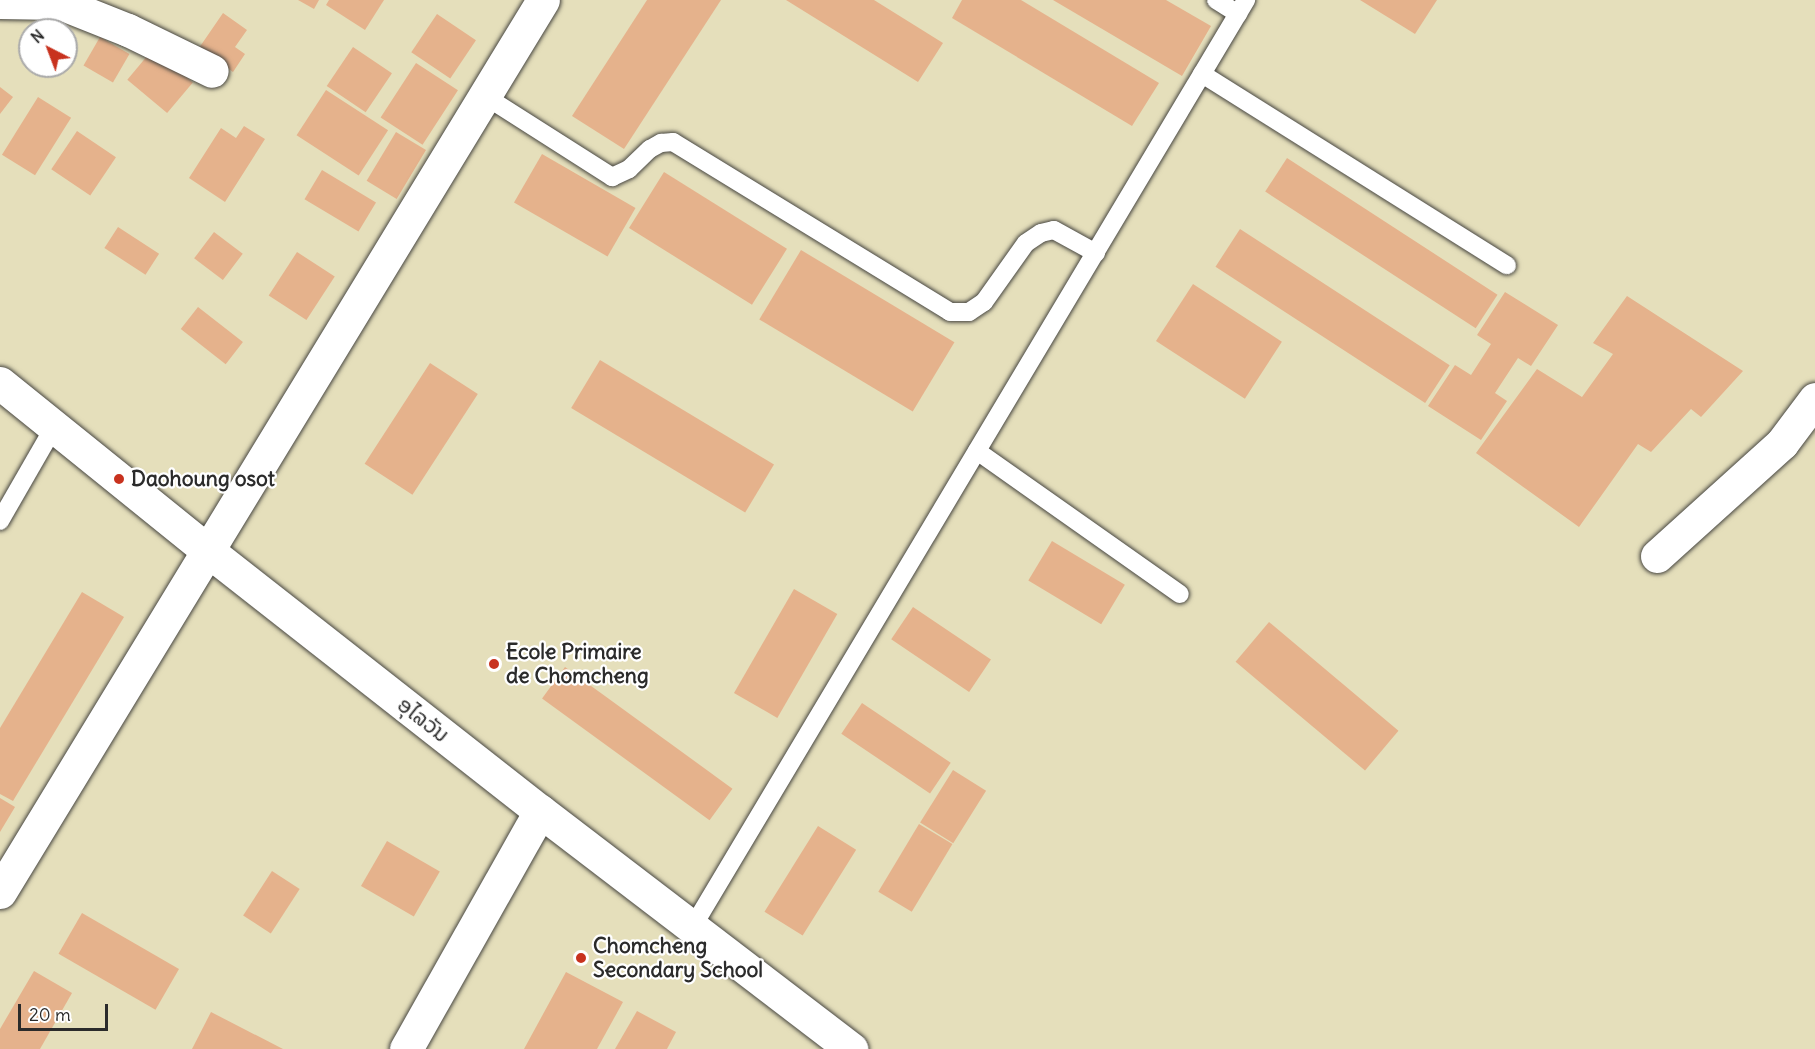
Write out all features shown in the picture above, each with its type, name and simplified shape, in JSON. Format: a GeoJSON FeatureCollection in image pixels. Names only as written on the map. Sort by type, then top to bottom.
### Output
{"type":"FeatureCollection","features":[{"type":"Feature","properties":{"kind":"street"},"geometry":{"type":"LineString","coordinates":[[0,892],[543,0]]}},
{"type":"Feature","properties":{"kind":"street"},"geometry":{"type":"LineString","coordinates":[[0,2],[60,3],[128,30],[212,71]]}},
{"type":"Feature","properties":{"kind":"street","name":"ອຸໄລວັນ"},"geometry":{"type":"LineString","coordinates":[[0,383],[207,550],[540,811],[851,1049]]}},
{"type":"Feature","properties":{"kind":"street"},"geometry":{"type":"LineString","coordinates":[[1657,556],[1782,442],[1815,399]]}},
{"type":"Feature","properties":{"kind":"street"},"geometry":{"type":"LineString","coordinates":[[406,1049],[540,811]]}},
{"type":"Feature","properties":{"kind":"lane"},"geometry":{"type":"LineString","coordinates":[[692,928],[1242,7],[1216,0]]}},
{"type":"Feature","properties":{"kind":"lane"},"geometry":{"type":"LineString","coordinates":[[1202,74],[1507,265]]}},
{"type":"Feature","properties":{"kind":"lane"},"geometry":{"type":"LineString","coordinates":[[485,96],[612,177],[629,169],[650,149],[662,143],[673,142],[950,312],[969,312],[984,302],[1026,243],[1041,233],[1054,230],[1095,253]]}},
{"type":"Feature","properties":{"kind":"lane"},"geometry":{"type":"LineString","coordinates":[[0,521],[54,427]]}},
{"type":"Feature","properties":{"kind":"lane"},"geometry":{"type":"LineString","coordinates":[[977,451],[1180,594]]}},
{"type":"Feature","properties":{"kind":"building"},"geometry":{"type":"Polygon","coordinates":[[[298,0],[319,0],[314,9],[298,0]]]}},
{"type":"Feature","properties":{"kind":"building"},"geometry":{"type":"Polygon","coordinates":[[[329,0],[384,0],[365,30],[326,5],[329,0]]]}},
{"type":"Feature","properties":{"kind":"building"},"geometry":{"type":"Polygon","coordinates":[[[647,0],[721,0],[624,149],[572,116],[647,0]]]}},
{"type":"Feature","properties":{"kind":"building"},"geometry":{"type":"Polygon","coordinates":[[[786,0],[874,0],[943,43],[918,82],[786,0]]]}},
{"type":"Feature","properties":{"kind":"building"},"geometry":{"type":"Polygon","coordinates":[[[962,0],[1021,0],[1159,83],[1132,126],[952,18],[962,0]]]}},
{"type":"Feature","properties":{"kind":"building"},"geometry":{"type":"Polygon","coordinates":[[[1053,0],[1166,0],[1211,26],[1182,76],[1053,0]]]}},
{"type":"Feature","properties":{"kind":"building"},"geometry":{"type":"Polygon","coordinates":[[[1360,0],[1437,0],[1415,34],[1360,0]]]}},
{"type":"Feature","properties":{"kind":"building"},"geometry":{"type":"Polygon","coordinates":[[[223,13],[247,30],[235,47],[245,54],[233,72],[199,48],[223,13]]]}},
{"type":"Feature","properties":{"kind":"building"},"geometry":{"type":"Polygon","coordinates":[[[437,14],[476,40],[450,78],[411,52],[437,14]]]}},
{"type":"Feature","properties":{"kind":"building"},"geometry":{"type":"Polygon","coordinates":[[[100,37],[129,54],[113,83],[84,66],[100,37]]]}},
{"type":"Feature","properties":{"kind":"building"},"geometry":{"type":"Polygon","coordinates":[[[353,47],[392,73],[366,112],[327,86],[353,47]]]}},
{"type":"Feature","properties":{"kind":"building"},"geometry":{"type":"Polygon","coordinates":[[[153,49],[193,82],[167,113],[127,80],[153,49]]]}},
{"type":"Feature","properties":{"kind":"building"},"geometry":{"type":"Polygon","coordinates":[[[416,63],[458,90],[423,145],[381,118],[416,63]]]}},
{"type":"Feature","properties":{"kind":"building"},"geometry":{"type":"Polygon","coordinates":[[[0,87],[13,97],[0,114],[0,87]]]}},
{"type":"Feature","properties":{"kind":"building"},"geometry":{"type":"Polygon","coordinates":[[[326,90],[388,130],[359,176],[297,135],[326,90]]]}},
{"type":"Feature","properties":{"kind":"building"},"geometry":{"type":"Polygon","coordinates":[[[38,97],[71,118],[35,175],[2,155],[38,97]]]}},
{"type":"Feature","properties":{"kind":"building"},"geometry":{"type":"Polygon","coordinates":[[[244,126],[265,139],[225,202],[189,178],[221,128],[236,138],[244,126]]]}},
{"type":"Feature","properties":{"kind":"building"},"geometry":{"type":"Polygon","coordinates":[[[77,131],[116,157],[90,195],[51,169],[77,131]]]}},
{"type":"Feature","properties":{"kind":"building"},"geometry":{"type":"Polygon","coordinates":[[[396,132],[426,150],[397,199],[367,181],[396,132]]]}},
{"type":"Feature","properties":{"kind":"building"},"geometry":{"type":"Polygon","coordinates":[[[542,154],[636,208],[608,256],[514,202],[542,154]]]}},
{"type":"Feature","properties":{"kind":"building"},"geometry":{"type":"Polygon","coordinates":[[[1287,158],[1498,295],[1476,328],[1265,192],[1287,158]]]}},
{"type":"Feature","properties":{"kind":"building"},"geometry":{"type":"Polygon","coordinates":[[[322,170],[376,202],[358,232],[304,199],[322,170]]]}},
{"type":"Feature","properties":{"kind":"building"},"geometry":{"type":"Polygon","coordinates":[[[664,172],[787,249],[752,305],[629,228],[664,172]]]}},
{"type":"Feature","properties":{"kind":"building"},"geometry":{"type":"Polygon","coordinates":[[[118,227],[159,254],[145,275],[104,248],[118,227]]]}},
{"type":"Feature","properties":{"kind":"building"},"geometry":{"type":"Polygon","coordinates":[[[1240,229],[1450,365],[1425,403],[1215,267],[1240,229]]]}},
{"type":"Feature","properties":{"kind":"building"},"geometry":{"type":"Polygon","coordinates":[[[214,232],[243,254],[223,280],[194,258],[214,232]]]}},
{"type":"Feature","properties":{"kind":"building"},"geometry":{"type":"Polygon","coordinates":[[[801,250],[954,342],[913,412],[759,319],[801,250]]]}},
{"type":"Feature","properties":{"kind":"building"},"geometry":{"type":"Polygon","coordinates":[[[297,252],[335,277],[306,320],[269,296],[297,252]]]}},
{"type":"Feature","properties":{"kind":"building"},"geometry":{"type":"Polygon","coordinates":[[[1193,284],[1282,342],[1245,399],[1156,341],[1193,284]]]}},
{"type":"Feature","properties":{"kind":"building"},"geometry":{"type":"Polygon","coordinates":[[[1505,292],[1558,325],[1531,366],[1518,358],[1495,393],[1507,401],[1481,440],[1428,406],[1455,365],[1471,375],[1491,344],[1477,335],[1505,292]]]}},
{"type":"Feature","properties":{"kind":"building"},"geometry":{"type":"Polygon","coordinates":[[[1627,296],[1743,371],[1701,417],[1691,409],[1651,452],[1638,444],[1579,527],[1476,453],[1537,369],[1582,397],[1613,354],[1593,343],[1627,296]]]}},
{"type":"Feature","properties":{"kind":"building"},"geometry":{"type":"Polygon","coordinates":[[[198,307],[243,342],[226,364],[181,329],[198,307]]]}},
{"type":"Feature","properties":{"kind":"building"},"geometry":{"type":"Polygon","coordinates":[[[600,360],[774,465],[745,513],[571,408],[600,360]]]}},
{"type":"Feature","properties":{"kind":"building"},"geometry":{"type":"Polygon","coordinates":[[[430,363],[478,394],[412,495],[365,464],[430,363]]]}},
{"type":"Feature","properties":{"kind":"building"},"geometry":{"type":"Polygon","coordinates":[[[1052,541],[1125,585],[1101,624],[1028,580],[1052,541]]]}},
{"type":"Feature","properties":{"kind":"building"},"geometry":{"type":"Polygon","coordinates":[[[794,589],[837,614],[777,718],[734,693],[794,589]]]}},
{"type":"Feature","properties":{"kind":"building"},"geometry":{"type":"Polygon","coordinates":[[[82,592],[124,617],[13,801],[0,794],[0,728],[82,592]]]}},
{"type":"Feature","properties":{"kind":"building"},"geometry":{"type":"Polygon","coordinates":[[[913,607],[991,660],[969,692],[891,639],[913,607]]]}},
{"type":"Feature","properties":{"kind":"building"},"geometry":{"type":"Polygon","coordinates":[[[1269,622],[1398,731],[1365,770],[1236,662],[1269,622]]]}},
{"type":"Feature","properties":{"kind":"building"},"geometry":{"type":"Polygon","coordinates":[[[565,667],[732,789],[710,820],[542,699],[565,667]]]}},
{"type":"Feature","properties":{"kind":"building"},"geometry":{"type":"Polygon","coordinates":[[[862,703],[951,763],[930,794],[841,734],[862,703]]]}},
{"type":"Feature","properties":{"kind":"building"},"geometry":{"type":"Polygon","coordinates":[[[953,770],[986,791],[953,843],[920,823],[953,770]]]}},
{"type":"Feature","properties":{"kind":"building"},"geometry":{"type":"Polygon","coordinates":[[[0,798],[15,807],[0,832],[0,798]]]}},
{"type":"Feature","properties":{"kind":"building"},"geometry":{"type":"Polygon","coordinates":[[[919,824],[952,844],[912,912],[878,892],[919,824]]]}},
{"type":"Feature","properties":{"kind":"building"},"geometry":{"type":"Polygon","coordinates":[[[818,826],[856,850],[803,935],[764,912],[818,826]]]}},
{"type":"Feature","properties":{"kind":"building"},"geometry":{"type":"Polygon","coordinates":[[[387,841],[440,872],[414,917],[361,886],[387,841]]]}},
{"type":"Feature","properties":{"kind":"building"},"geometry":{"type":"Polygon","coordinates":[[[272,871],[300,889],[271,933],[243,915],[272,871]]]}},
{"type":"Feature","properties":{"kind":"building"},"geometry":{"type":"Polygon","coordinates":[[[82,913],[179,969],[155,1010],[58,954],[82,913]]]}},
{"type":"Feature","properties":{"kind":"building"},"geometry":{"type":"Polygon","coordinates":[[[34,971],[72,993],[40,1049],[0,1049],[0,1029],[34,971]]]}},
{"type":"Feature","properties":{"kind":"building"},"geometry":{"type":"Polygon","coordinates":[[[566,972],[623,1002],[597,1049],[524,1049],[566,972]]]}},
{"type":"Feature","properties":{"kind":"building"},"geometry":{"type":"Polygon","coordinates":[[[637,1011],[676,1032],[667,1049],[615,1049],[637,1011]]]}},
{"type":"Feature","properties":{"kind":"building"},"geometry":{"type":"Polygon","coordinates":[[[211,1012],[283,1049],[192,1049],[211,1012]]]}},
{"type":"Feature","properties":{"kind":"place","name":"Daohoung osot"},"geometry":{"type":"Point","coordinates":[119,479]}},
{"type":"Feature","properties":{"kind":"place","name":"Ecole Primaire de Chomcheng"},"geometry":{"type":"Point","coordinates":[494,664]}},
{"type":"Feature","properties":{"kind":"place","name":"Chomcheng Secondary School"},"geometry":{"type":"Point","coordinates":[581,958]}}]}
